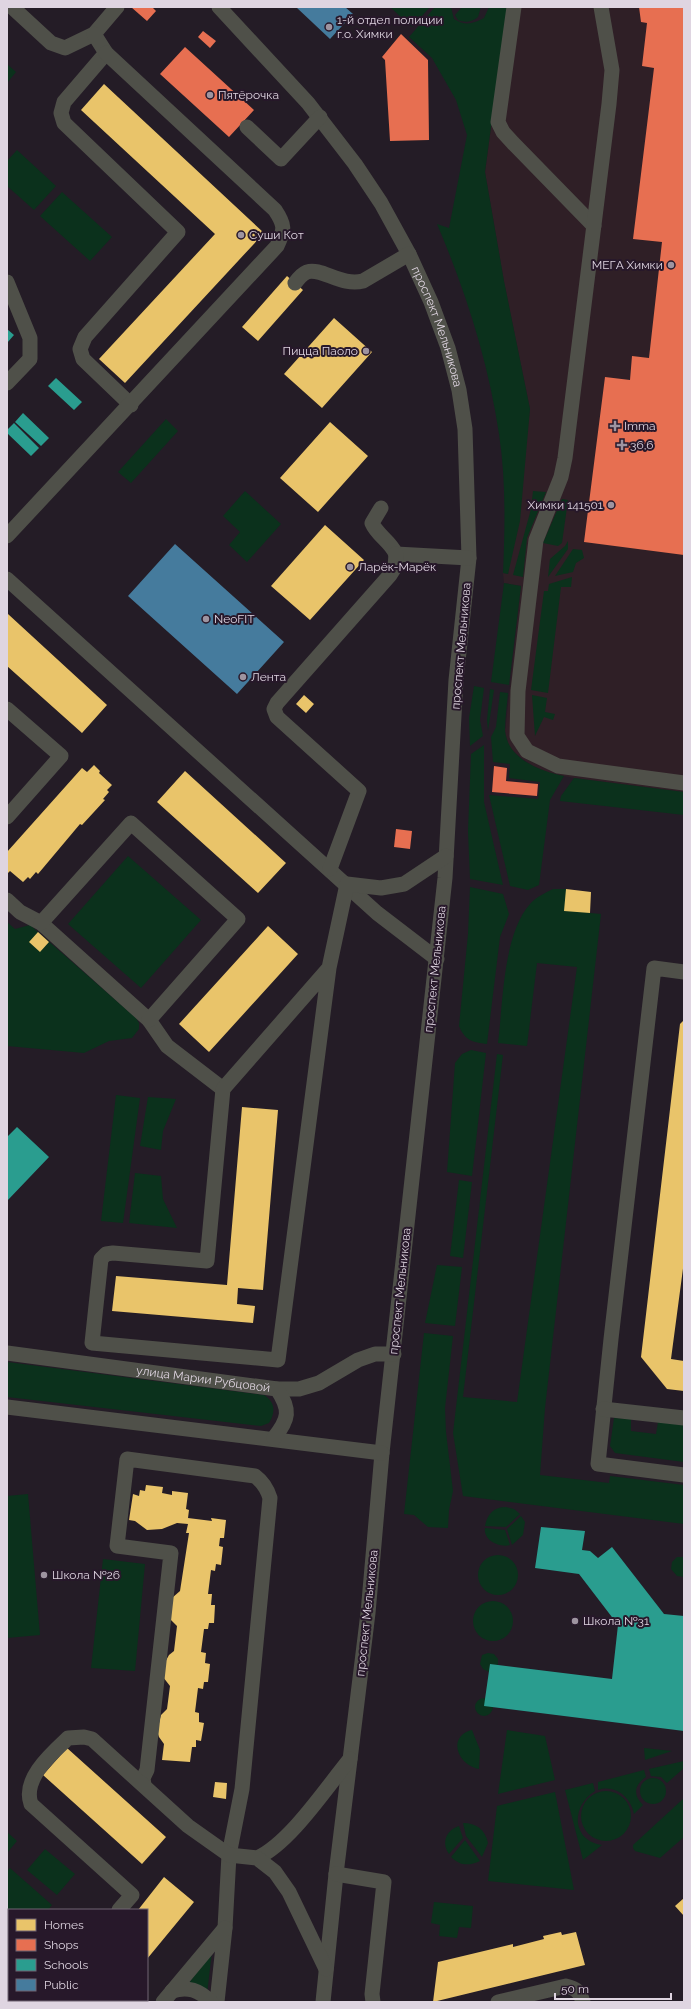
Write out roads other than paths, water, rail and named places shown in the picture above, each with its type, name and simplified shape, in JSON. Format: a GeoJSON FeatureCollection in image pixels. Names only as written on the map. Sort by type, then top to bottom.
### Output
{"type":"FeatureCollection","features":[{"type":"Feature","properties":{"kind":"street"},"geometry":{"type":"LineString","coordinates":[[12,7],[51,43],[65,48],[94,34],[117,7]]}},
{"type":"Feature","properties":{"kind":"street","name":"проспект Мельникова"},"geometry":{"type":"LineString","coordinates":[[219,7],[320,117],[355,164],[381,203],[409,254],[431,302],[443,335],[459,390],[465,429],[469,558],[456,680],[446,856],[437,959],[382,1453],[367,1620],[336,1874],[323,2002]]}},
{"type":"Feature","properties":{"kind":"street"},"geometry":{"type":"LineString","coordinates":[[514,7],[498,122],[503,132],[513,143],[594,226]]}},
{"type":"Feature","properties":{"kind":"street"},"geometry":{"type":"LineString","coordinates":[[601,7],[612,70],[565,458],[561,477],[536,540],[518,691],[517,736],[527,751],[558,766],[684,783]]}},
{"type":"Feature","properties":{"kind":"street"},"geometry":{"type":"LineString","coordinates":[[7,536],[131,405],[277,246],[283,233],[282,221],[275,210],[106,53],[94,34]]}},
{"type":"Feature","properties":{"kind":"street"},"geometry":{"type":"LineString","coordinates":[[106,53],[64,102],[61,113],[64,123],[178,232],[85,337],[80,349],[83,359],[131,405]]}},
{"type":"Feature","properties":{"kind":"street"},"geometry":{"type":"LineString","coordinates":[[247,127],[281,159],[320,117]]}},
{"type":"Feature","properties":{"kind":"street"},"geometry":{"type":"LineString","coordinates":[[295,283],[302,275],[314,271],[345,282],[355,283],[363,281],[409,254]]}},
{"type":"Feature","properties":{"kind":"street"},"geometry":{"type":"LineString","coordinates":[[7,282],[30,338],[30,359],[7,383]]}},
{"type":"Feature","properties":{"kind":"street"},"geometry":{"type":"LineString","coordinates":[[330,869],[359,791],[278,718],[274,709],[277,703],[395,568],[396,554],[393,546],[375,530],[372,523],[381,508]]}},
{"type":"Feature","properties":{"kind":"street"},"geometry":{"type":"LineString","coordinates":[[396,554],[469,558]]}},
{"type":"Feature","properties":{"kind":"street"},"geometry":{"type":"LineString","coordinates":[[7,579],[347,884],[377,913],[437,959]]}},
{"type":"Feature","properties":{"kind":"street"},"geometry":{"type":"LineString","coordinates":[[7,709],[61,756],[7,817]]}},
{"type":"Feature","properties":{"kind":"street"},"geometry":{"type":"LineString","coordinates":[[41,923],[131,823],[238,919],[148,1020]]}},
{"type":"Feature","properties":{"kind":"street"},"geometry":{"type":"LineString","coordinates":[[347,884],[381,888],[404,884],[446,856]]}},
{"type":"Feature","properties":{"kind":"street"},"geometry":{"type":"LineString","coordinates":[[92,1343],[278,1360],[329,968],[347,884]]}},
{"type":"Feature","properties":{"kind":"street"},"geometry":{"type":"LineString","coordinates":[[7,900],[20,912],[41,923],[148,1020],[167,1046],[223,1089]]}},
{"type":"Feature","properties":{"kind":"street"},"geometry":{"type":"LineString","coordinates":[[91,1363],[101,1259],[106,1254],[113,1253],[207,1261],[223,1089],[329,968]]}},
{"type":"Feature","properties":{"kind":"street"},"geometry":{"type":"LineString","coordinates":[[684,972],[654,968],[603,1409],[598,1464],[684,1475]]}},
{"type":"Feature","properties":{"kind":"street","name":"улица Марии Рубцовой"},"geometry":{"type":"LineString","coordinates":[[7,1353],[278,1389],[299,1389],[319,1383],[358,1360],[375,1354],[394,1354]]}},
{"type":"Feature","properties":{"kind":"street"},"geometry":{"type":"LineString","coordinates":[[274,1438],[283,1427],[288,1414],[285,1400],[278,1389]]}},
{"type":"Feature","properties":{"kind":"street"},"geometry":{"type":"LineString","coordinates":[[7,1407],[274,1438],[382,1453]]}},
{"type":"Feature","properties":{"kind":"street"},"geometry":{"type":"LineString","coordinates":[[603,1409],[684,1418]]}},
{"type":"Feature","properties":{"kind":"street"},"geometry":{"type":"LineString","coordinates":[[144,1785],[143,1778],[147,1770],[171,1553],[117,1546],[126,1459],[246,1473],[255,1476],[262,1481],[270,1498],[242,1788],[229,1855],[225,1928],[217,2002]]}},
{"type":"Feature","properties":{"kind":"street"},"geometry":{"type":"LineString","coordinates":[[120,1909],[132,1895],[31,1804],[28,1797],[29,1788],[38,1771],[68,1738],[84,1736],[92,1739],[188,1826],[229,1855],[257,1858],[275,1872],[289,1892],[326,1969]]}},
{"type":"Feature","properties":{"kind":"street"},"geometry":{"type":"LineString","coordinates":[[257,1858],[275,1848],[287,1836],[350,1758]]}},
{"type":"Feature","properties":{"kind":"street"},"geometry":{"type":"LineString","coordinates":[[336,1874],[384,1882],[372,1994],[373,2002]]}},
{"type":"Feature","properties":{"kind":"street"},"geometry":{"type":"LineString","coordinates":[[168,1997],[225,1928]]}},
{"type":"Feature","properties":{"kind":"street"},"geometry":{"type":"LineString","coordinates":[[498,2002],[566,1986],[575,1988],[583,2002]]}},
{"type":"Feature","properties":{"kind":"street"},"geometry":{"type":"LineString","coordinates":[[168,1997],[182,1988],[194,1989],[204,1995],[211,2002]]}},
{"type":"Feature","properties":{"kind":"place","name":"1-й отдел полиции г.о. Химки"},"geometry":{"type":"Point","coordinates":[329,27]}},
{"type":"Feature","properties":{"kind":"place","name":"Пятёрочка"},"geometry":{"type":"Point","coordinates":[210,95]}},
{"type":"Feature","properties":{"kind":"place","name":"Суши Кот"},"geometry":{"type":"Point","coordinates":[241,235]}},
{"type":"Feature","properties":{"kind":"place","name":"МЕГА Химки"},"geometry":{"type":"Point","coordinates":[671,265]}},
{"type":"Feature","properties":{"kind":"place","name":"Пицца Паоло"},"geometry":{"type":"Point","coordinates":[366,351]}},
{"type":"Feature","properties":{"kind":"place","name":"Imma"},"geometry":{"type":"Point","coordinates":[615,426]}},
{"type":"Feature","properties":{"kind":"place","name":"36,6"},"geometry":{"type":"Point","coordinates":[622,445]}},
{"type":"Feature","properties":{"kind":"place","name":"Химки 141501"},"geometry":{"type":"Point","coordinates":[611,505]}},
{"type":"Feature","properties":{"kind":"place","name":"Ларёк-Марёк"},"geometry":{"type":"Point","coordinates":[350,567]}},
{"type":"Feature","properties":{"kind":"place","name":"NeoFIT"},"geometry":{"type":"Point","coordinates":[206,619]}},
{"type":"Feature","properties":{"kind":"place","name":"Лента"},"geometry":{"type":"Point","coordinates":[243,677]}},
{"type":"Feature","properties":{"kind":"place","name":"Школа №26"},"geometry":{"type":"Point","coordinates":[44,1575]}},
{"type":"Feature","properties":{"kind":"place","name":"Школа №31"},"geometry":{"type":"Point","coordinates":[575,1621]}}]}
